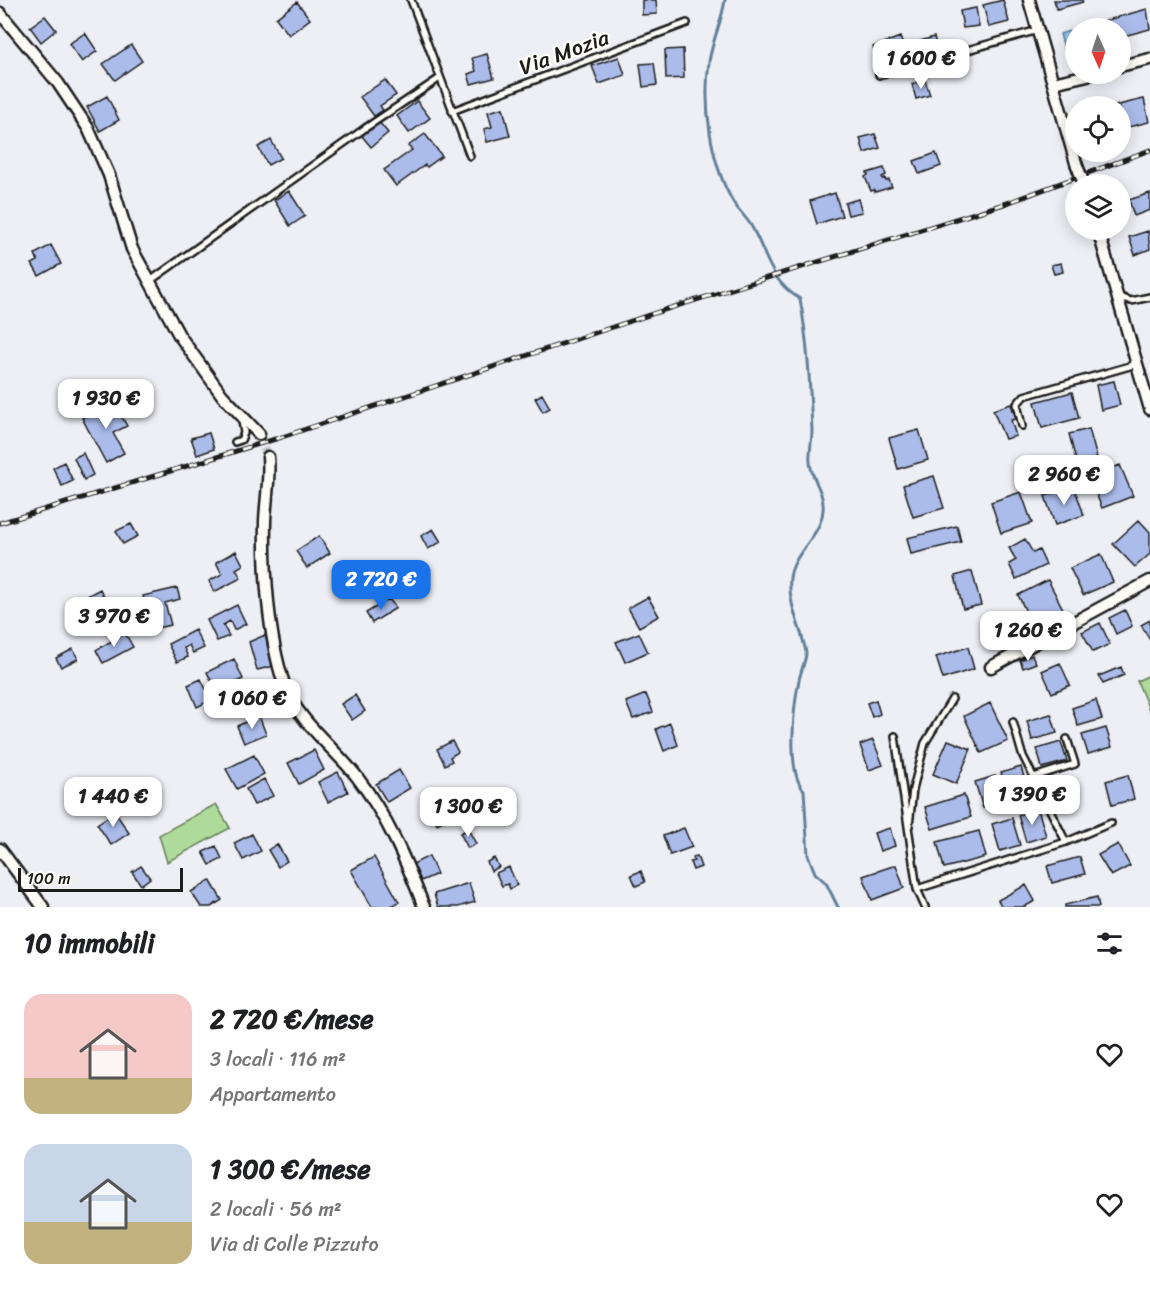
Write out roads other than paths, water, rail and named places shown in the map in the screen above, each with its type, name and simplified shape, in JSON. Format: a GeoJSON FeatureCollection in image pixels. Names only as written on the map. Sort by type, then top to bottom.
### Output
{"type":"FeatureCollection","features":[{"type":"Feature","properties":{"kind":"street"},"geometry":{"type":"LineString","coordinates":[[1029,0],[1080,174]]}},
{"type":"Feature","properties":{"kind":"street"},"geometry":{"type":"LineString","coordinates":[[0,13],[58,82],[88,128],[109,175],[129,242],[184,343],[222,395],[259,434]]}},
{"type":"Feature","properties":{"kind":"street"},"geometry":{"type":"LineString","coordinates":[[1131,63],[1150,59]]}},
{"type":"Feature","properties":{"kind":"street"},"geometry":{"type":"LineString","coordinates":[[1053,83],[1065,80]]}},
{"type":"Feature","properties":{"kind":"street"},"geometry":{"type":"LineString","coordinates":[[1101,240],[1150,409]]}},
{"type":"Feature","properties":{"kind":"street"},"geometry":{"type":"LineString","coordinates":[[268,457],[265,524],[267,575],[273,633],[284,684],[305,718],[356,775],[375,802],[396,841],[424,907]]}},
{"type":"Feature","properties":{"kind":"street"},"geometry":{"type":"LineString","coordinates":[[991,667],[1150,581]]}},
{"type":"Feature","properties":{"kind":"street"},"geometry":{"type":"LineString","coordinates":[[1010,632],[1016,653]]}},
{"type":"Feature","properties":{"kind":"street"},"geometry":{"type":"LineString","coordinates":[[0,849],[43,907]]}},
{"type":"Feature","properties":{"kind":"lane"},"geometry":{"type":"LineString","coordinates":[[411,0],[470,156]]}},
{"type":"Feature","properties":{"kind":"lane","name":"Via Mozia"},"geometry":{"type":"LineString","coordinates":[[452,111],[687,23]]}},
{"type":"Feature","properties":{"kind":"lane"},"geometry":{"type":"LineString","coordinates":[[879,75],[1038,30]]}},
{"type":"Feature","properties":{"kind":"lane"},"geometry":{"type":"LineString","coordinates":[[149,282],[366,125],[440,78]]}},
{"type":"Feature","properties":{"kind":"lane"},"geometry":{"type":"LineString","coordinates":[[1117,296],[1131,301],[1150,297]]}},
{"type":"Feature","properties":{"kind":"lane"},"geometry":{"type":"LineString","coordinates":[[1022,426],[1017,404],[1024,396],[1137,364]]}},
{"type":"Feature","properties":{"kind":"lane"},"geometry":{"type":"LineString","coordinates":[[235,442],[241,440],[244,434],[243,424],[237,411]]}},
{"type":"Feature","properties":{"kind":"lane"},"geometry":{"type":"LineString","coordinates":[[909,836],[913,789],[925,742],[952,699]]}},
{"type":"Feature","properties":{"kind":"lane"},"geometry":{"type":"LineString","coordinates":[[1013,722],[1022,754],[1066,842]]}},
{"type":"Feature","properties":{"kind":"lane"},"geometry":{"type":"LineString","coordinates":[[895,736],[918,889],[925,907]]}},
{"type":"Feature","properties":{"kind":"lane"},"geometry":{"type":"LineString","coordinates":[[1034,777],[1075,764],[1067,739]]}},
{"type":"Feature","properties":{"kind":"lane"},"geometry":{"type":"LineString","coordinates":[[918,889],[1066,842],[1111,823]]}},
{"type":"Feature","properties":{"kind":"water"},"geometry":{"type":"Polygon","coordinates":[[[1065,32],[1065,52],[1060,34],[1065,32]]]}},
{"type":"Feature","properties":{"kind":"waterway"},"geometry":{"type":"LineString","coordinates":[[725,0],[710,54],[707,79],[708,114],[713,151],[724,185],[734,204],[751,225],[771,268],[782,284],[800,299],[805,332],[812,430],[810,462],[822,497],[823,510],[821,520],[796,560],[790,578],[791,600],[806,650],[795,705],[793,754],[798,781],[804,790],[808,855],[815,873],[826,883],[838,907]]}},
{"type":"Feature","properties":{"kind":"tunnel"},"geometry":{"type":"LineString","coordinates":[[259,434],[268,457]]}},
{"type":"Feature","properties":{"kind":"railway"},"geometry":{"type":"LineString","coordinates":[[0,523],[282,437],[661,311],[1007,203],[1150,150]]}}]}
